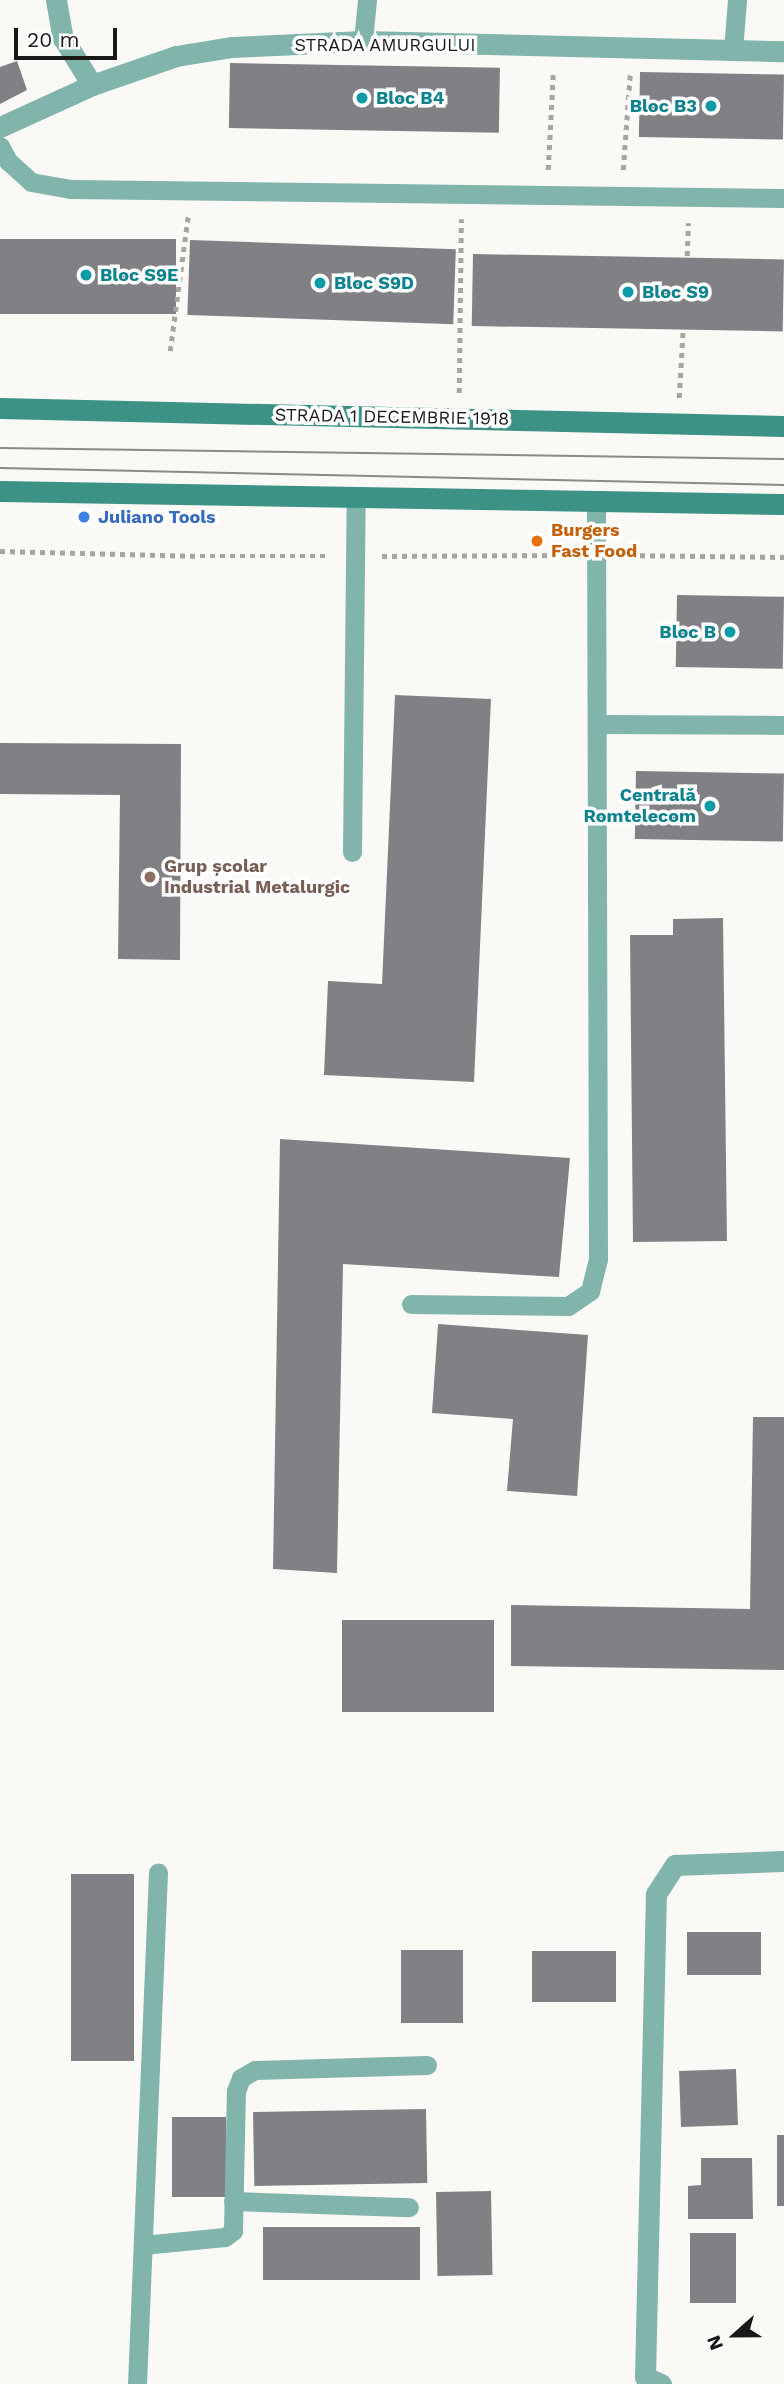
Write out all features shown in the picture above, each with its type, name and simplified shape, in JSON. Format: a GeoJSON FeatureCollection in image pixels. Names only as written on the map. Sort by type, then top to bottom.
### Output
{"type":"FeatureCollection","features":[{"type":"Feature","properties":{"kind":"main road","name":"STRADA 1 DECEMBRIE 1918"},"geometry":{"type":"LineString","coordinates":[[0,408],[784,426]]}},
{"type":"Feature","properties":{"kind":"main road"},"geometry":{"type":"LineString","coordinates":[[0,491],[784,504]]}},
{"type":"Feature","properties":{"kind":"street"},"geometry":{"type":"LineString","coordinates":[[56,0],[63,38],[92,85]]}},
{"type":"Feature","properties":{"kind":"street","name":"STRADA AMURGULUI"},"geometry":{"type":"LineString","coordinates":[[0,127],[92,85],[176,56],[232,47],[363,41],[554,48],[632,46],[784,51]]}},
{"type":"Feature","properties":{"kind":"street"},"geometry":{"type":"LineString","coordinates":[[650,2382],[656,1894],[675,1865],[784,1861]]}},
{"type":"Feature","properties":{"kind":"lane"},"geometry":{"type":"LineString","coordinates":[[363,41],[367,0]]}},
{"type":"Feature","properties":{"kind":"lane"},"geometry":{"type":"LineString","coordinates":[[733,50],[737,0]]}},
{"type":"Feature","properties":{"kind":"lane"},"geometry":{"type":"LineString","coordinates":[[0,146],[8,160],[31,182],[71,189],[784,198]]}},
{"type":"Feature","properties":{"kind":"lane"},"geometry":{"type":"LineString","coordinates":[[352,852],[356,497]]}},
{"type":"Feature","properties":{"kind":"lane"},"geometry":{"type":"LineString","coordinates":[[411,1304],[568,1307],[590,1291],[598,1259],[596,501]]}},
{"type":"Feature","properties":{"kind":"lane"},"geometry":{"type":"LineString","coordinates":[[597,724],[784,725]]}},
{"type":"Feature","properties":{"kind":"lane"},"geometry":{"type":"LineString","coordinates":[[137,2384],[158,1872]]}},
{"type":"Feature","properties":{"kind":"lane"},"geometry":{"type":"LineString","coordinates":[[143,2245],[225,2237],[233,2231],[236,2091],[241,2078],[255,2070],[427,2065]]}},
{"type":"Feature","properties":{"kind":"lane"},"geometry":{"type":"LineString","coordinates":[[233,2201],[409,2207]]}},
{"type":"Feature","properties":{"kind":"path"},"geometry":{"type":"LineString","coordinates":[[621,196],[632,46]]}},
{"type":"Feature","properties":{"kind":"path"},"geometry":{"type":"LineString","coordinates":[[547,195],[554,48]]}},
{"type":"Feature","properties":{"kind":"path"},"geometry":{"type":"LineString","coordinates":[[170,351],[191,191]]}},
{"type":"Feature","properties":{"kind":"path"},"geometry":{"type":"LineString","coordinates":[[458,419],[461,194]]}},
{"type":"Feature","properties":{"kind":"path"},"geometry":{"type":"LineString","coordinates":[[678,424],[683,329]]}},
{"type":"Feature","properties":{"kind":"path"},"geometry":{"type":"LineString","coordinates":[[0,551],[200,556],[784,557]]}},
{"type":"Feature","properties":{"kind":"building"},"geometry":{"type":"Polygon","coordinates":[[[17,61],[27,90],[0,104],[0,67],[17,61]]]}},
{"type":"Feature","properties":{"kind":"building","name":"Bloc B4"},"geometry":{"type":"Polygon","coordinates":[[[230,63],[500,68],[499,133],[229,128],[230,63]]]}},
{"type":"Feature","properties":{"kind":"building","name":"Bloc B3"},"geometry":{"type":"Polygon","coordinates":[[[640,72],[784,75],[783,140],[639,137],[640,72]]]}},
{"type":"Feature","properties":{"kind":"building","name":"Bloc S9E"},"geometry":{"type":"Polygon","coordinates":[[[0,239],[176,239],[176,314],[0,314],[0,239]]]}},
{"type":"Feature","properties":{"kind":"building","name":"Bloc S9D"},"geometry":{"type":"Polygon","coordinates":[[[190,240],[456,249],[453,324],[187,315],[190,240]]]}},
{"type":"Feature","properties":{"kind":"building","name":"Bloc S9"},"geometry":{"type":"Polygon","coordinates":[[[473,254],[784,259],[783,331],[472,326],[473,254]]]}},
{"type":"Feature","properties":{"kind":"building","name":"Bloc B"},"geometry":{"type":"Polygon","coordinates":[[[677,595],[784,597],[783,669],[676,667],[677,595]]]}},
{"type":"Feature","properties":{"kind":"building"},"geometry":{"type":"Polygon","coordinates":[[[395,695],[491,699],[474,1082],[324,1075],[328,981],[382,984],[395,695]]]}},
{"type":"Feature","properties":{"kind":"building","name":"Grup școlar Industrial Metalurgic"},"geometry":{"type":"Polygon","coordinates":[[[0,743],[181,744],[180,960],[118,959],[120,795],[0,794],[0,743]]]}},
{"type":"Feature","properties":{"kind":"building","name":"Centrală Romtelecom"},"geometry":{"type":"Polygon","coordinates":[[[636,771],[784,774],[783,842],[635,839],[636,771]]]}},
{"type":"Feature","properties":{"kind":"building"},"geometry":{"type":"Polygon","coordinates":[[[723,918],[727,1241],[633,1242],[630,935],[673,935],[673,919],[723,918]]]}},
{"type":"Feature","properties":{"kind":"building"},"geometry":{"type":"Polygon","coordinates":[[[280,1139],[570,1158],[559,1277],[343,1264],[337,1573],[273,1569],[280,1139]]]}},
{"type":"Feature","properties":{"kind":"building"},"geometry":{"type":"Polygon","coordinates":[[[438,1324],[588,1335],[577,1496],[507,1491],[513,1419],[432,1413],[438,1324]]]}},
{"type":"Feature","properties":{"kind":"building"},"geometry":{"type":"Polygon","coordinates":[[[753,1417],[784,1417],[784,1670],[511,1666],[511,1605],[750,1609],[753,1417]]]}},
{"type":"Feature","properties":{"kind":"building"},"geometry":{"type":"Polygon","coordinates":[[[342,1620],[494,1620],[494,1712],[342,1712],[342,1620]]]}},
{"type":"Feature","properties":{"kind":"building"},"geometry":{"type":"Polygon","coordinates":[[[71,1874],[134,1874],[134,2061],[71,2061],[71,1874]]]}},
{"type":"Feature","properties":{"kind":"building"},"geometry":{"type":"Polygon","coordinates":[[[687,1932],[761,1932],[761,1975],[687,1975],[687,1932]]]}},
{"type":"Feature","properties":{"kind":"building"},"geometry":{"type":"Polygon","coordinates":[[[401,1950],[463,1950],[463,2023],[401,2023],[401,1950]]]}},
{"type":"Feature","properties":{"kind":"building"},"geometry":{"type":"Polygon","coordinates":[[[532,1951],[616,1951],[616,2002],[532,2002],[532,1951]]]}},
{"type":"Feature","properties":{"kind":"building"},"geometry":{"type":"Polygon","coordinates":[[[736,2069],[738,2125],[681,2127],[679,2071],[736,2069]]]}},
{"type":"Feature","properties":{"kind":"building"},"geometry":{"type":"Polygon","coordinates":[[[426,2109],[427,2183],[254,2186],[253,2112],[426,2109]]]}},
{"type":"Feature","properties":{"kind":"building"},"geometry":{"type":"Polygon","coordinates":[[[172,2117],[226,2117],[226,2197],[172,2197],[172,2117]]]}},
{"type":"Feature","properties":{"kind":"building"},"geometry":{"type":"Polygon","coordinates":[[[777,2135],[784,2135],[784,2206],[777,2206],[777,2135]]]}},
{"type":"Feature","properties":{"kind":"building"},"geometry":{"type":"Polygon","coordinates":[[[701,2158],[752,2158],[753,2219],[688,2219],[688,2186],[701,2185],[701,2158]]]}},
{"type":"Feature","properties":{"kind":"building"},"geometry":{"type":"Polygon","coordinates":[[[491,2191],[492,2275],[437,2276],[436,2192],[491,2191]]]}},
{"type":"Feature","properties":{"kind":"building"},"geometry":{"type":"Polygon","coordinates":[[[263,2227],[420,2227],[420,2280],[263,2280],[263,2227]]]}},
{"type":"Feature","properties":{"kind":"building"},"geometry":{"type":"Polygon","coordinates":[[[690,2233],[736,2233],[736,2303],[690,2303],[690,2233]]]}},
{"type":"Feature","properties":{"kind":"tram line"},"geometry":{"type":"LineString","coordinates":[[0,448],[784,459]]}},
{"type":"Feature","properties":{"kind":"tram line"},"geometry":{"type":"LineString","coordinates":[[0,468],[784,485]]}},
{"type":"Feature","properties":{"kind":"place","name":"Bloc B4"},"geometry":{"type":"Point","coordinates":[362,98]}},
{"type":"Feature","properties":{"kind":"place","name":"Bloc B3"},"geometry":{"type":"Point","coordinates":[711,106]}},
{"type":"Feature","properties":{"kind":"place","name":"Bloc S9E"},"geometry":{"type":"Point","coordinates":[86,275]}},
{"type":"Feature","properties":{"kind":"place","name":"Bloc S9D"},"geometry":{"type":"Point","coordinates":[320,283]}},
{"type":"Feature","properties":{"kind":"place","name":"Bloc S9"},"geometry":{"type":"Point","coordinates":[628,292]}},
{"type":"Feature","properties":{"kind":"place","name":"Juliano Tools"},"geometry":{"type":"Point","coordinates":[84,517]}},
{"type":"Feature","properties":{"kind":"place","name":"Burgers Fast Food"},"geometry":{"type":"Point","coordinates":[537,541]}},
{"type":"Feature","properties":{"kind":"place","name":"Bloc B"},"geometry":{"type":"Point","coordinates":[730,632]}},
{"type":"Feature","properties":{"kind":"place","name":"Centrală Romtelecom"},"geometry":{"type":"Point","coordinates":[710,806]}},
{"type":"Feature","properties":{"kind":"place","name":"Grup școlar Industrial Metalurgic"},"geometry":{"type":"Point","coordinates":[150,877]}}]}
